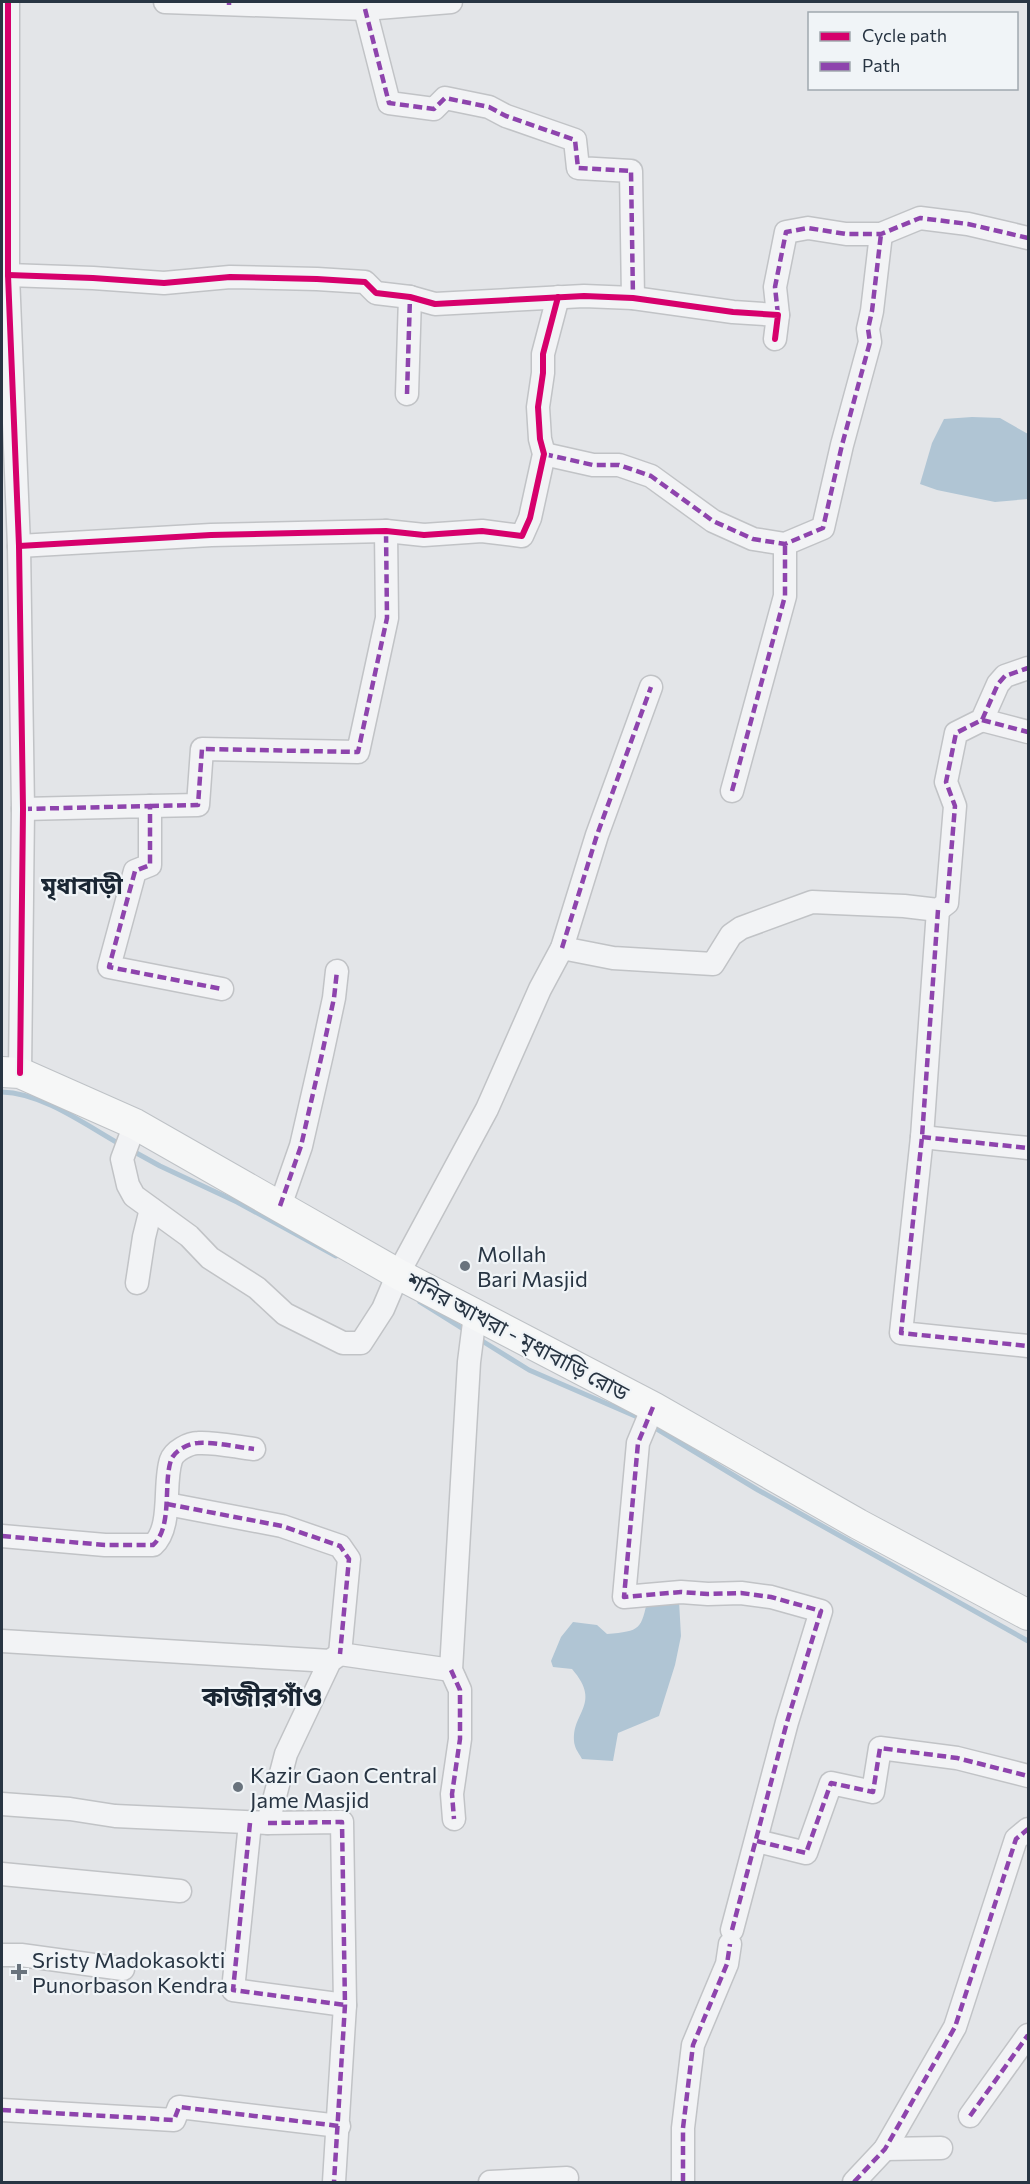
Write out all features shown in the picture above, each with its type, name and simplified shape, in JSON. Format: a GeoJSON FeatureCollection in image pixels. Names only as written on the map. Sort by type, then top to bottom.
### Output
{"type":"FeatureCollection","features":[{"type":"Feature","properties":{"kind":"main road","name":"শনির আখরা - মৃধাবাড়ি রোড"},"geometry":{"type":"LineString","coordinates":[[8,1072],[134,1127],[280,1206],[474,1320],[651,1412],[1029,1615]]}},
{"type":"Feature","properties":{"kind":"street"},"geometry":{"type":"LineString","coordinates":[[8,2],[8,275],[19,546],[23,809],[8,1072]]}},
{"type":"Feature","properties":{"kind":"street"},"geometry":{"type":"LineString","coordinates":[[165,2],[365,9],[451,2]]}},
{"type":"Feature","properties":{"kind":"street"},"geometry":{"type":"LineString","coordinates":[[365,9],[389,102],[434,109],[445,98],[489,107],[506,116],[575,140],[578,168],[631,171],[633,298]]}},
{"type":"Feature","properties":{"kind":"street"},"geometry":{"type":"LineString","coordinates":[[775,339],[778,315],[775,287],[786,232],[808,228],[846,234],[880,234],[920,218],[968,224],[1029,238]]}},
{"type":"Feature","properties":{"kind":"street"},"geometry":{"type":"LineString","coordinates":[[544,454],[593,465],[619,465],[651,476],[713,521],[753,539],[785,544],[823,528],[842,445],[870,342],[868,329],[880,234]]}},
{"type":"Feature","properties":{"kind":"street"},"geometry":{"type":"LineString","coordinates":[[8,275],[164,283],[231,277],[317,279],[365,282],[376,293],[410,297],[435,304],[584,296],[633,298],[722,311],[778,315]]}},
{"type":"Feature","properties":{"kind":"street"},"geometry":{"type":"LineString","coordinates":[[406,394],[410,297]]}},
{"type":"Feature","properties":{"kind":"street"},"geometry":{"type":"LineString","coordinates":[[19,546],[211,535],[386,531],[424,535],[482,531],[522,536],[530,518],[544,454],[540,439],[538,407],[543,354],[558,297]]}},
{"type":"Feature","properties":{"kind":"street"},"geometry":{"type":"LineString","coordinates":[[23,809],[198,805],[202,749],[358,752],[387,618],[386,531]]}},
{"type":"Feature","properties":{"kind":"street"},"geometry":{"type":"LineString","coordinates":[[732,791],[784,596],[785,544]]}},
{"type":"Feature","properties":{"kind":"street"},"geometry":{"type":"LineString","coordinates":[[562,948],[613,958],[713,964],[730,935],[741,928],[812,902],[904,906],[938,910],[947,903],[954,806],[946,782],[956,734],[982,720],[998,684],[1005,676],[1029,668]]}},
{"type":"Feature","properties":{"kind":"street"},"geometry":{"type":"LineString","coordinates":[[134,1127],[122,1159],[128,1185],[134,1196],[189,1236],[210,1258],[257,1288],[285,1314],[343,1343],[362,1343],[383,1309],[398,1274],[487,1109],[540,989],[562,948],[597,835],[651,687]]}},
{"type":"Feature","properties":{"kind":"street"},"geometry":{"type":"LineString","coordinates":[[982,720],[1029,732]]}},
{"type":"Feature","properties":{"kind":"street"},"geometry":{"type":"LineString","coordinates":[[150,806],[150,865],[135,871],[109,967],[222,989]]}},
{"type":"Feature","properties":{"kind":"street"},"geometry":{"type":"LineString","coordinates":[[938,910],[922,1137],[901,1334],[1029,1346]]}},
{"type":"Feature","properties":{"kind":"street"},"geometry":{"type":"LineString","coordinates":[[280,1206],[301,1146],[334,998],[336,971]]}},
{"type":"Feature","properties":{"kind":"street"},"geometry":{"type":"LineString","coordinates":[[922,1137],[1029,1148]]}},
{"type":"Feature","properties":{"kind":"street"},"geometry":{"type":"LineString","coordinates":[[137,1283],[151,1209]]}},
{"type":"Feature","properties":{"kind":"street"},"geometry":{"type":"LineString","coordinates":[[454,1819],[452,1794],[460,1739],[460,1690],[451,1670],[469,1362],[474,1320]]}},
{"type":"Feature","properties":{"kind":"street"},"geometry":{"type":"LineString","coordinates":[[651,1412],[638,1443],[624,1597],[681,1592],[741,1593],[771,1597],[821,1611],[788,1722],[731,1937],[727,1964],[693,2045],[683,2128],[683,2182]]}},
{"type":"Feature","properties":{"kind":"street"},"geometry":{"type":"LineString","coordinates":[[2,1536],[105,1545],[153,1545],[160,1539],[167,1504],[171,1460],[177,1452],[196,1442],[254,1449]]}},
{"type":"Feature","properties":{"kind":"street"},"geometry":{"type":"LineString","coordinates":[[167,1504],[282,1526],[340,1546],[349,1559],[335,1657],[286,1754],[259,1823],[233,1990],[345,2005]]}},
{"type":"Feature","properties":{"kind":"street"},"geometry":{"type":"LineString","coordinates":[[2,1641],[335,1657],[451,1670]]}},
{"type":"Feature","properties":{"kind":"street"},"geometry":{"type":"LineString","coordinates":[[757,1841],[806,1853],[831,1783],[873,1792],[880,1748],[957,1758],[1029,1776]]}},
{"type":"Feature","properties":{"kind":"street"},"geometry":{"type":"LineString","coordinates":[[2,1804],[70,1809],[115,1816],[259,1823],[342,1822],[345,2005],[334,2182]]}},
{"type":"Feature","properties":{"kind":"street"},"geometry":{"type":"LineString","coordinates":[[854,2182],[885,2149],[955,2027],[1017,1839],[1029,1829]]}},
{"type":"Feature","properties":{"kind":"street"},"geometry":{"type":"LineString","coordinates":[[2,1874],[180,1891]]}},
{"type":"Feature","properties":{"kind":"street"},"geometry":{"type":"LineString","coordinates":[[2,1955],[21,1955],[123,1968]]}},
{"type":"Feature","properties":{"kind":"street"},"geometry":{"type":"LineString","coordinates":[[970,2116],[1029,2035]]}},
{"type":"Feature","properties":{"kind":"street"},"geometry":{"type":"LineString","coordinates":[[2,2110],[174,2120],[179,2107],[339,2126]]}},
{"type":"Feature","properties":{"kind":"street"},"geometry":{"type":"LineString","coordinates":[[885,2149],[941,2148]]}},
{"type":"Feature","properties":{"kind":"street"},"geometry":{"type":"LineString","coordinates":[[490,2182],[567,2178]]}},
{"type":"Feature","properties":{"kind":"water"},"geometry":{"type":"Polygon","coordinates":[[[1000,418],[1028,434],[1028,499],[995,502],[937,490],[920,484],[932,443],[944,419],[1000,418]]]}},
{"type":"Feature","properties":{"kind":"water"},"geometry":{"type":"Polygon","coordinates":[[[648,1597],[679,1601],[681,1636],[675,1665],[659,1716],[618,1733],[613,1761],[582,1759],[575,1746],[574,1735],[583,1709],[585,1692],[572,1669],[553,1667],[551,1661],[561,1637],[573,1622],[597,1625],[607,1634],[633,1630],[641,1622],[648,1597]]]}},
{"type":"Feature","properties":{"kind":"waterway"},"geometry":{"type":"LineString","coordinates":[[2,1092],[33,1098],[49,1104],[123,1146]]}},
{"type":"Feature","properties":{"kind":"waterway"},"geometry":{"type":"LineString","coordinates":[[131,1150],[237,1202],[336,1256]]}},
{"type":"Feature","properties":{"kind":"waterway"},"geometry":{"type":"LineString","coordinates":[[420,1302],[468,1332]]}},
{"type":"Feature","properties":{"kind":"waterway"},"geometry":{"type":"LineString","coordinates":[[479,1339],[529,1370],[642,1419]]}},
{"type":"Feature","properties":{"kind":"waterway"},"geometry":{"type":"LineString","coordinates":[[652,1426],[758,1490],[1028,1641]]}},
{"type":"Feature","properties":{"kind":"marked path"},"geometry":{"type":"LineString","coordinates":[[365,9],[389,103],[434,109],[445,98],[489,107],[506,116],[575,140],[578,168],[631,171],[633,298]]}},
{"type":"Feature","properties":{"kind":"marked path"},"geometry":{"type":"LineString","coordinates":[[778,315],[775,287],[786,232],[808,228],[846,234],[881,234],[920,218],[968,224],[1028,238]]}},
{"type":"Feature","properties":{"kind":"marked path"},"geometry":{"type":"LineString","coordinates":[[544,454],[593,465],[619,465],[651,476],[713,521],[753,539],[785,544],[823,528],[842,445],[870,342],[868,329],[881,234]]}},
{"type":"Feature","properties":{"kind":"marked path"},"geometry":{"type":"LineString","coordinates":[[407,394],[410,297]]}},
{"type":"Feature","properties":{"kind":"marked path"},"geometry":{"type":"LineString","coordinates":[[150,806],[198,805],[202,749],[358,752],[387,618],[386,531]]}},
{"type":"Feature","properties":{"kind":"marked path"},"geometry":{"type":"LineString","coordinates":[[732,791],[785,596],[785,544]]}},
{"type":"Feature","properties":{"kind":"marked path"},"geometry":{"type":"LineString","coordinates":[[947,903],[955,806],[946,782],[956,733],[982,720],[998,684],[1005,676],[1028,668]]}},
{"type":"Feature","properties":{"kind":"marked path"},"geometry":{"type":"LineString","coordinates":[[562,948],[597,835],[651,687]]}},
{"type":"Feature","properties":{"kind":"marked path"},"geometry":{"type":"LineString","coordinates":[[982,720],[1028,732]]}},
{"type":"Feature","properties":{"kind":"marked path"},"geometry":{"type":"LineString","coordinates":[[23,809],[150,806],[150,865],[135,871],[109,967],[222,989]]}},
{"type":"Feature","properties":{"kind":"marked path"},"geometry":{"type":"LineString","coordinates":[[938,910],[922,1137],[901,1333],[1028,1346]]}},
{"type":"Feature","properties":{"kind":"marked path"},"geometry":{"type":"LineString","coordinates":[[280,1206],[301,1146],[334,998],[337,971]]}},
{"type":"Feature","properties":{"kind":"marked path"},"geometry":{"type":"LineString","coordinates":[[922,1137],[1028,1148]]}},
{"type":"Feature","properties":{"kind":"marked path"},"geometry":{"type":"LineString","coordinates":[[653,1407],[638,1443],[624,1597],[681,1592],[741,1593],[771,1597],[821,1611],[787,1722],[732,1930]]}},
{"type":"Feature","properties":{"kind":"marked path"},"geometry":{"type":"LineString","coordinates":[[2,1536],[105,1545],[153,1545],[163,1528],[169,1470],[171,1460],[178,1451],[194,1443],[254,1449]]}},
{"type":"Feature","properties":{"kind":"marked path"},"geometry":{"type":"LineString","coordinates":[[167,1504],[282,1526],[340,1546],[349,1559],[340,1654]]}},
{"type":"Feature","properties":{"kind":"marked path"},"geometry":{"type":"LineString","coordinates":[[451,1670],[460,1690],[460,1739],[452,1794],[454,1819]]}},
{"type":"Feature","properties":{"kind":"marked path"},"geometry":{"type":"LineString","coordinates":[[757,1841],[806,1853],[831,1783],[873,1792],[880,1748],[957,1758],[1028,1776]]}},
{"type":"Feature","properties":{"kind":"marked path"},"geometry":{"type":"LineString","coordinates":[[268,1823],[342,1822],[345,2005],[334,2182]]}},
{"type":"Feature","properties":{"kind":"marked path"},"geometry":{"type":"LineString","coordinates":[[250,1823],[233,1990],[345,2005]]}},
{"type":"Feature","properties":{"kind":"marked path"},"geometry":{"type":"LineString","coordinates":[[854,2182],[885,2149],[955,2027],[1016,1839],[1028,1829]]}},
{"type":"Feature","properties":{"kind":"marked path"},"geometry":{"type":"LineString","coordinates":[[683,2182],[683,2128],[693,2045],[727,1964],[730,1944]]}},
{"type":"Feature","properties":{"kind":"marked path"},"geometry":{"type":"LineString","coordinates":[[970,2116],[1028,2035]]}},
{"type":"Feature","properties":{"kind":"marked path"},"geometry":{"type":"LineString","coordinates":[[2,2110],[174,2120],[179,2107],[339,2126]]}},
{"type":"Feature","properties":{"kind":"cycle path"},"geometry":{"type":"LineString","coordinates":[[8,2],[8,275],[19,546],[23,809],[20,1073]]}},
{"type":"Feature","properties":{"kind":"cycle path"},"geometry":{"type":"LineString","coordinates":[[8,275],[164,283],[230,277],[365,282],[376,293],[410,297],[435,304],[584,296],[633,298],[733,312],[778,315],[775,339]]}},
{"type":"Feature","properties":{"kind":"cycle path"},"geometry":{"type":"LineString","coordinates":[[19,546],[211,535],[386,531],[424,535],[482,531],[522,536],[530,518],[544,454],[540,439],[538,407],[543,354],[558,297]]}},
{"type":"Feature","properties":{"kind":"place","name":"Mollah Bari Masjid"},"geometry":{"type":"Point","coordinates":[465,1266]}},
{"type":"Feature","properties":{"kind":"place","name":"Kazir Gaon Central Jame Masjid"},"geometry":{"type":"Point","coordinates":[238,1787]}},
{"type":"Feature","properties":{"kind":"place","name":"Sristy Madokasokti Punorbason Kendra"},"geometry":{"type":"Point","coordinates":[19,1972]}},
{"type":"Feature","properties":{"kind":"district","name":"মৃধাবাড়ী"},"geometry":{"type":"Point","coordinates":[82,884]}},
{"type":"Feature","properties":{"kind":"district","name":"কাজীরগাঁও"},"geometry":{"type":"Point","coordinates":[262,1695]}}]}
